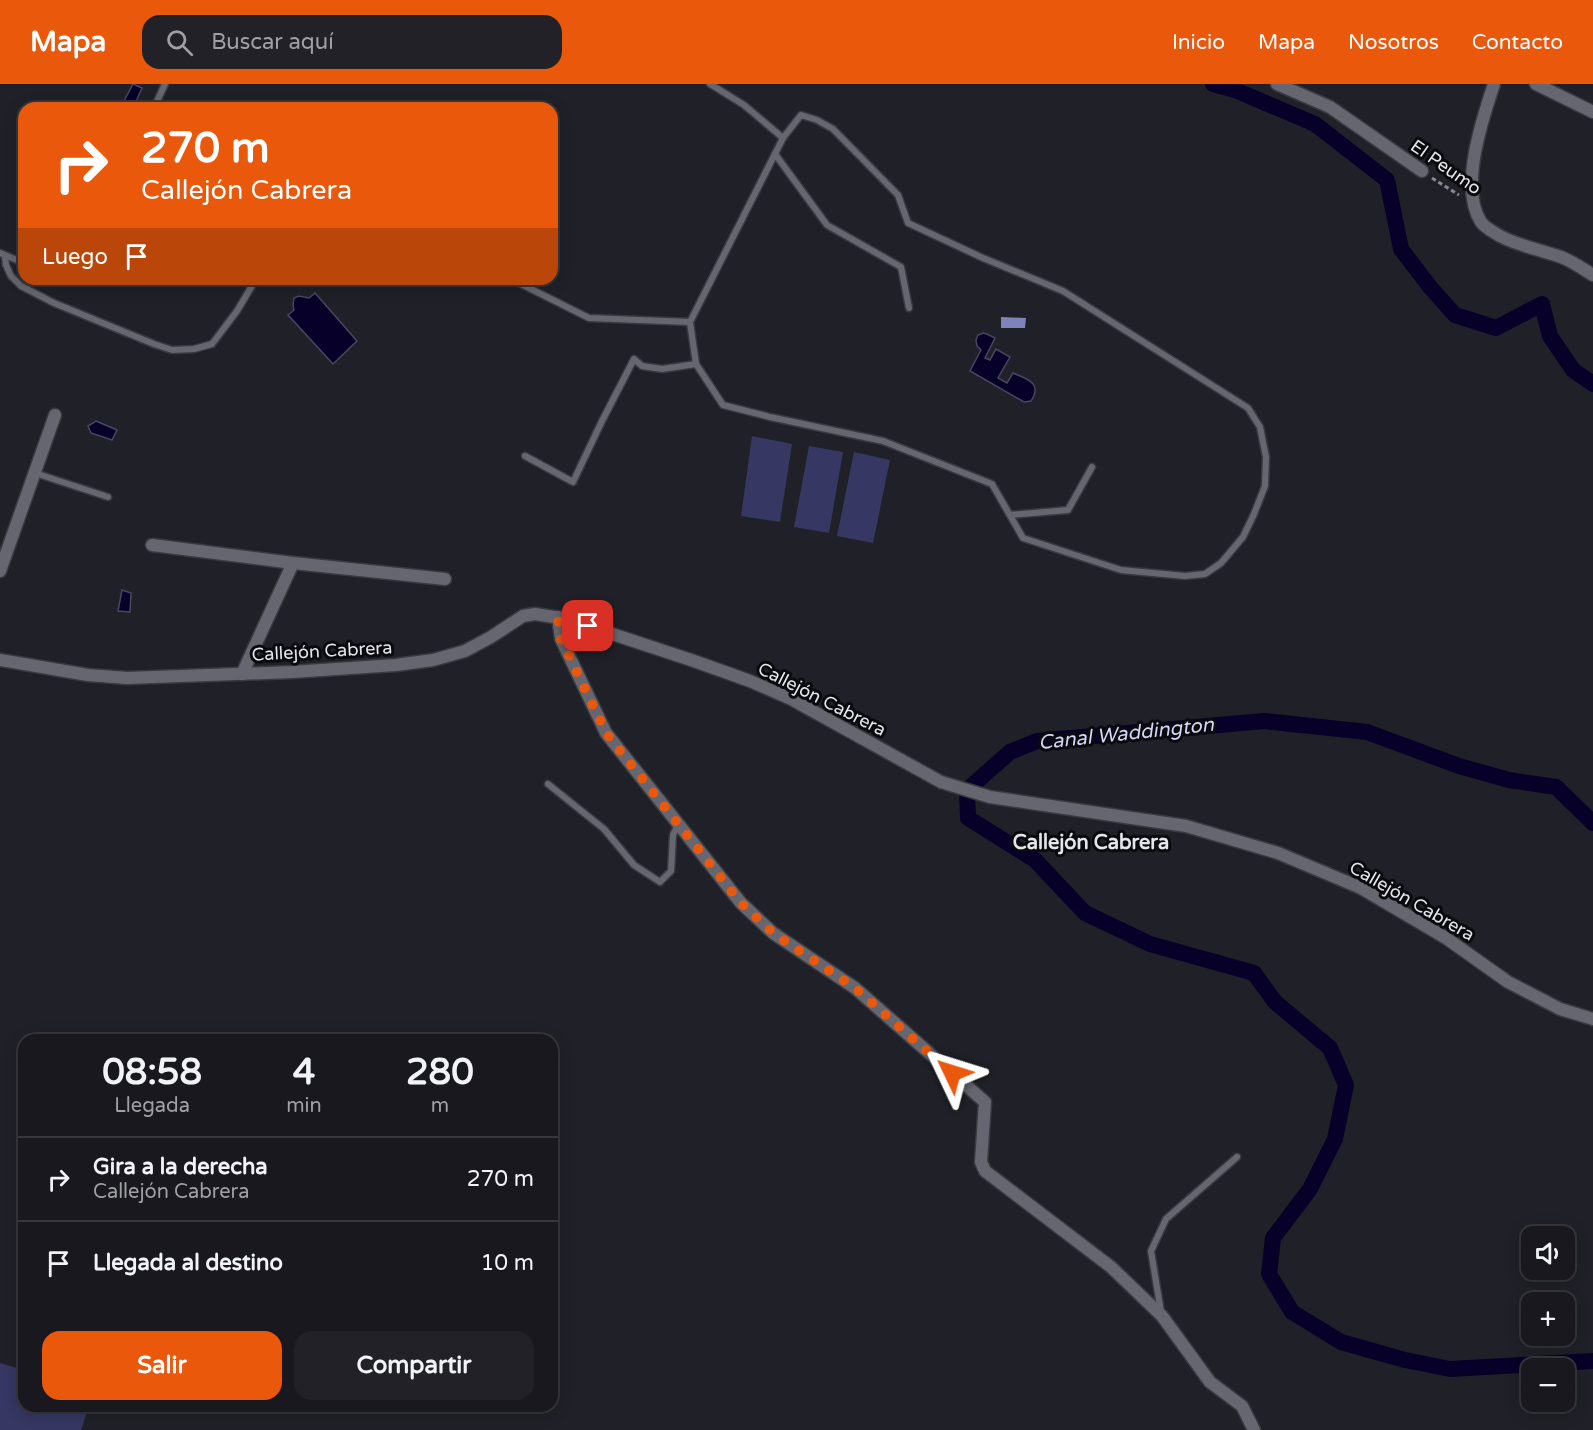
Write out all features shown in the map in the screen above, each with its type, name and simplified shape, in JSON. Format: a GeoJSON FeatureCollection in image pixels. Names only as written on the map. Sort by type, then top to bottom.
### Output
{"type":"FeatureCollection","features":[{"type":"Feature","properties":{"kind":"street","name":"El Peumo"},"geometry":{"type":"LineString","coordinates":[[1277,84],[1330,107],[1422,171]]}},
{"type":"Feature","properties":{"kind":"street"},"geometry":{"type":"LineString","coordinates":[[1473,205],[1473,167],[1481,123],[1494,84]]}},
{"type":"Feature","properties":{"kind":"street"},"geometry":{"type":"LineString","coordinates":[[1536,84],[1593,112]]}},
{"type":"Feature","properties":{"kind":"street","name":"El Peumo"},"geometry":{"type":"LineString","coordinates":[[1473,205],[1482,224],[1502,237],[1563,258],[1593,275]]}},
{"type":"Feature","properties":{"kind":"street"},"geometry":{"type":"LineString","coordinates":[[0,572],[55,415]]}},
{"type":"Feature","properties":{"kind":"street"},"geometry":{"type":"LineString","coordinates":[[152,545],[445,579]]}},
{"type":"Feature","properties":{"kind":"street"},"geometry":{"type":"LineString","coordinates":[[242,674],[293,563]]}},
{"type":"Feature","properties":{"kind":"street","name":"Callejón Cabrera"},"geometry":{"type":"LineString","coordinates":[[0,660],[88,675],[127,678],[396,665],[433,660],[465,651],[523,616],[535,614],[558,617],[684,657],[750,681],[791,699],[941,782],[990,797],[1186,826],[1278,853],[1361,888],[1446,938],[1508,982],[1560,1009],[1593,1019]]}},
{"type":"Feature","properties":{"kind":"street"},"geometry":{"type":"LineString","coordinates":[[558,617],[561,639],[606,733],[741,903],[773,933],[855,988],[985,1102],[981,1162],[985,1171],[1110,1267],[1162,1316],[1210,1382],[1242,1406],[1254,1430]]}},
{"type":"Feature","properties":{"kind":"lane"},"geometry":{"type":"LineString","coordinates":[[157,102],[165,84]]}},
{"type":"Feature","properties":{"kind":"lane"},"geometry":{"type":"LineString","coordinates":[[710,84],[744,105],[783,138]]}},
{"type":"Feature","properties":{"kind":"lane"},"geometry":{"type":"LineString","coordinates":[[801,116],[825,124],[833,129],[898,195],[908,223],[983,258],[1063,291],[1248,408],[1260,427],[1266,457],[1265,486],[1243,537],[1221,563],[1205,574],[1185,576],[1121,570],[1023,538],[992,484],[882,441],[723,405],[696,364],[690,322],[775,154],[783,138],[801,116]]}},
{"type":"Feature","properties":{"kind":"lane"},"geometry":{"type":"LineString","coordinates":[[775,154],[827,225],[901,267],[909,308]]}},
{"type":"Feature","properties":{"kind":"lane"},"geometry":{"type":"LineString","coordinates":[[3,255],[18,261]]}},
{"type":"Feature","properties":{"kind":"lane"},"geometry":{"type":"LineString","coordinates":[[3,255],[11,276],[18,283]]}},
{"type":"Feature","properties":{"kind":"lane"},"geometry":{"type":"LineString","coordinates":[[20,285],[54,303],[172,350],[194,350],[212,344],[237,311],[252,285]]}},
{"type":"Feature","properties":{"kind":"lane"},"geometry":{"type":"LineString","coordinates":[[524,285],[588,318],[690,322]]}},
{"type":"Feature","properties":{"kind":"lane"},"geometry":{"type":"LineString","coordinates":[[525,456],[573,482],[634,359],[642,366],[662,369],[696,364]]}},
{"type":"Feature","properties":{"kind":"lane"},"geometry":{"type":"LineString","coordinates":[[1010,515],[1068,510],[1092,467]]}},
{"type":"Feature","properties":{"kind":"lane"},"geometry":{"type":"LineString","coordinates":[[34,473],[108,497]]}},
{"type":"Feature","properties":{"kind":"lane"},"geometry":{"type":"LineString","coordinates":[[548,784],[604,829],[634,865],[660,882],[671,871],[673,835],[678,825]]}},
{"type":"Feature","properties":{"kind":"lane"},"geometry":{"type":"LineString","coordinates":[[1162,1316],[1151,1251],[1166,1219],[1237,1157]]}},
{"type":"Feature","properties":{"kind":"path","name":"El Peumo"},"geometry":{"type":"LineString","coordinates":[[1422,171],[1473,205]]}},
{"type":"Feature","properties":{"kind":"shaded area"},"geometry":{"type":"Polygon","coordinates":[[[133,84],[142,88],[136,102],[124,101],[133,84]]]}},
{"type":"Feature","properties":{"kind":"shaded area"},"geometry":{"type":"Polygon","coordinates":[[[315,293],[357,341],[333,364],[288,315],[294,310],[294,298],[299,296],[309,298],[315,293]]]}},
{"type":"Feature","properties":{"kind":"shaded area"},"geometry":{"type":"Polygon","coordinates":[[[983,333],[995,338],[985,358],[990,360],[996,349],[1010,357],[998,378],[1007,383],[1013,373],[1032,382],[1035,390],[1031,401],[1024,402],[970,371],[981,350],[976,340],[978,335],[983,333]]]}},
{"type":"Feature","properties":{"kind":"shaded area"},"geometry":{"type":"Polygon","coordinates":[[[96,421],[117,430],[112,440],[91,433],[88,426],[96,421]]]}},
{"type":"Feature","properties":{"kind":"shaded area"},"geometry":{"type":"Polygon","coordinates":[[[752,436],[792,444],[780,522],[741,516],[752,436]]]}},
{"type":"Feature","properties":{"kind":"shaded area"},"geometry":{"type":"Polygon","coordinates":[[[809,446],[843,452],[829,533],[794,527],[809,446]]]}},
{"type":"Feature","properties":{"kind":"shaded area"},"geometry":{"type":"Polygon","coordinates":[[[854,452],[890,460],[873,543],[837,536],[854,452]]]}},
{"type":"Feature","properties":{"kind":"shaded area"},"geometry":{"type":"Polygon","coordinates":[[[122,590],[131,593],[130,612],[118,611],[122,590]]]}},
{"type":"Feature","properties":{"kind":"shaded area"},"geometry":{"type":"Polygon","coordinates":[[[0,1363],[18,1368],[18,1412],[87,1412],[81,1430],[0,1430],[0,1363]]]}},
{"type":"Feature","properties":{"kind":"building"},"geometry":{"type":"Polygon","coordinates":[[[1001,317],[1026,318],[1025,328],[1001,328],[1001,317]]]}},
{"type":"Feature","properties":{"kind":"waterway","name":"Canal Waddington"},"geometry":{"type":"LineString","coordinates":[[1213,84],[1235,90],[1315,124],[1387,180],[1401,249],[1455,315],[1496,328],[1542,304],[1550,336],[1573,370],[1593,384]]}},
{"type":"Feature","properties":{"kind":"waterway","name":"Canal Waddington"},"geometry":{"type":"LineString","coordinates":[[1593,823],[1556,787],[1509,780],[1459,766],[1367,732],[1264,721],[1037,741],[1010,752],[967,790],[968,818],[1035,860],[1085,913],[1150,944],[1254,973],[1275,1002],[1330,1048],[1346,1085],[1335,1139],[1310,1189],[1273,1238],[1269,1274],[1292,1312],[1341,1342],[1405,1360],[1450,1369],[1593,1361]]}},
{"type":"Feature","properties":{"kind":"district","name":"Callejón Cabrera"},"geometry":{"type":"Point","coordinates":[1091,843]}},
{"type":"Feature","properties":{"kind":"route"},"geometry":{"type":"LineString","coordinates":[[588,626],[558,617],[561,639],[606,733],[741,903],[773,933],[855,988],[952,1073]]}}]}
